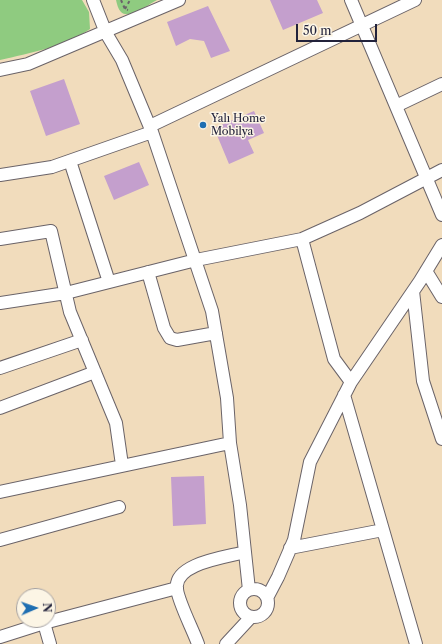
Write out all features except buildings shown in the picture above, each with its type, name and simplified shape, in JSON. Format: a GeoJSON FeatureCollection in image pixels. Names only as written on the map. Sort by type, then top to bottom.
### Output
{"type":"FeatureCollection","features":[{"type":"Feature","properties":{"kind":"street"},"geometry":{"type":"LineString","coordinates":[[93,0],[106,32],[122,60],[151,129],[212,311],[227,398],[230,443],[250,590]]}},
{"type":"Feature","properties":{"kind":"street"},"geometry":{"type":"LineString","coordinates":[[0,70],[28,64],[179,0]]}},
{"type":"Feature","properties":{"kind":"street"},"geometry":{"type":"LineString","coordinates":[[351,0],[442,215]]}},
{"type":"Feature","properties":{"kind":"street"},"geometry":{"type":"LineString","coordinates":[[0,175],[52,167],[70,162],[151,129],[415,0]]}},
{"type":"Feature","properties":{"kind":"street"},"geometry":{"type":"LineString","coordinates":[[396,106],[442,84]]}},
{"type":"Feature","properties":{"kind":"street"},"geometry":{"type":"LineString","coordinates":[[70,162],[109,282]]}},
{"type":"Feature","properties":{"kind":"street"},"geometry":{"type":"LineString","coordinates":[[0,303],[66,293],[196,260],[302,239],[360,213],[442,170]]}},
{"type":"Feature","properties":{"kind":"street"},"geometry":{"type":"LineString","coordinates":[[0,239],[51,231],[70,312],[116,423],[122,465]]}},
{"type":"Feature","properties":{"kind":"street"},"geometry":{"type":"LineString","coordinates":[[302,239],[334,359],[351,382]]}},
{"type":"Feature","properties":{"kind":"street"},"geometry":{"type":"LineString","coordinates":[[267,598],[290,548],[310,462],[351,382],[413,291],[442,245]]}},
{"type":"Feature","properties":{"kind":"street"},"geometry":{"type":"LineString","coordinates":[[426,271],[442,297]]}},
{"type":"Feature","properties":{"kind":"street"},"geometry":{"type":"LineString","coordinates":[[148,272],[164,328],[170,338],[177,340],[216,333]]}},
{"type":"Feature","properties":{"kind":"street"},"geometry":{"type":"LineString","coordinates":[[413,291],[423,381],[442,439]]}},
{"type":"Feature","properties":{"kind":"street"},"geometry":{"type":"LineString","coordinates":[[0,368],[82,340]]}},
{"type":"Feature","properties":{"kind":"street"},"geometry":{"type":"LineString","coordinates":[[0,408],[95,372]]}},
{"type":"Feature","properties":{"kind":"street"},"geometry":{"type":"LineString","coordinates":[[344,395],[413,640]]}},
{"type":"Feature","properties":{"kind":"street"},"geometry":{"type":"LineString","coordinates":[[0,492],[230,443]]}},
{"type":"Feature","properties":{"kind":"street"},"geometry":{"type":"LineString","coordinates":[[0,540],[119,508]]}},
{"type":"Feature","properties":{"kind":"street"},"geometry":{"type":"LineString","coordinates":[[290,548],[383,530]]}},
{"type":"Feature","properties":{"kind":"street"},"geometry":{"type":"LineString","coordinates":[[198,644],[176,588],[178,578],[186,570],[199,564],[246,552]]}},
{"type":"Feature","properties":{"kind":"street"},"geometry":{"type":"LineString","coordinates":[[56,620],[176,588]]}},
{"type":"Feature","properties":{"kind":"street"},"geometry":{"type":"LineString","coordinates":[[226,644],[251,617],[258,616],[264,612],[268,606],[267,598],[263,592],[257,589],[244,593],[240,604],[246,614],[251,617]]}},
{"type":"Feature","properties":{"kind":"street"},"geometry":{"type":"LineString","coordinates":[[0,637],[28,628]]}},
{"type":"Feature","properties":{"kind":"street"},"geometry":{"type":"LineString","coordinates":[[45,628],[50,644]]}},
{"type":"Feature","properties":{"kind":"path"},"geometry":{"type":"LineString","coordinates":[[122,0],[125,9]]}},
{"type":"Feature","properties":{"kind":"path"},"geometry":{"type":"LineString","coordinates":[[122,13],[130,0]]}},
{"type":"Feature","properties":{"kind":"path"},"geometry":{"type":"LineString","coordinates":[[125,9],[134,8]]}},
{"type":"Feature","properties":{"kind":"green space"},"geometry":{"type":"Polygon","coordinates":[[[0,0],[82,0],[89,12],[90,29],[58,45],[0,60],[0,0]]]}},
{"type":"Feature","properties":{"kind":"green space"},"geometry":{"type":"Polygon","coordinates":[[[116,0],[157,0],[134,13],[125,14],[118,8],[116,0]]]}},
{"type":"Feature","properties":{"kind":"place","name":"Yalı Home Mobilya"},"geometry":{"type":"Point","coordinates":[203,125]}}]}
